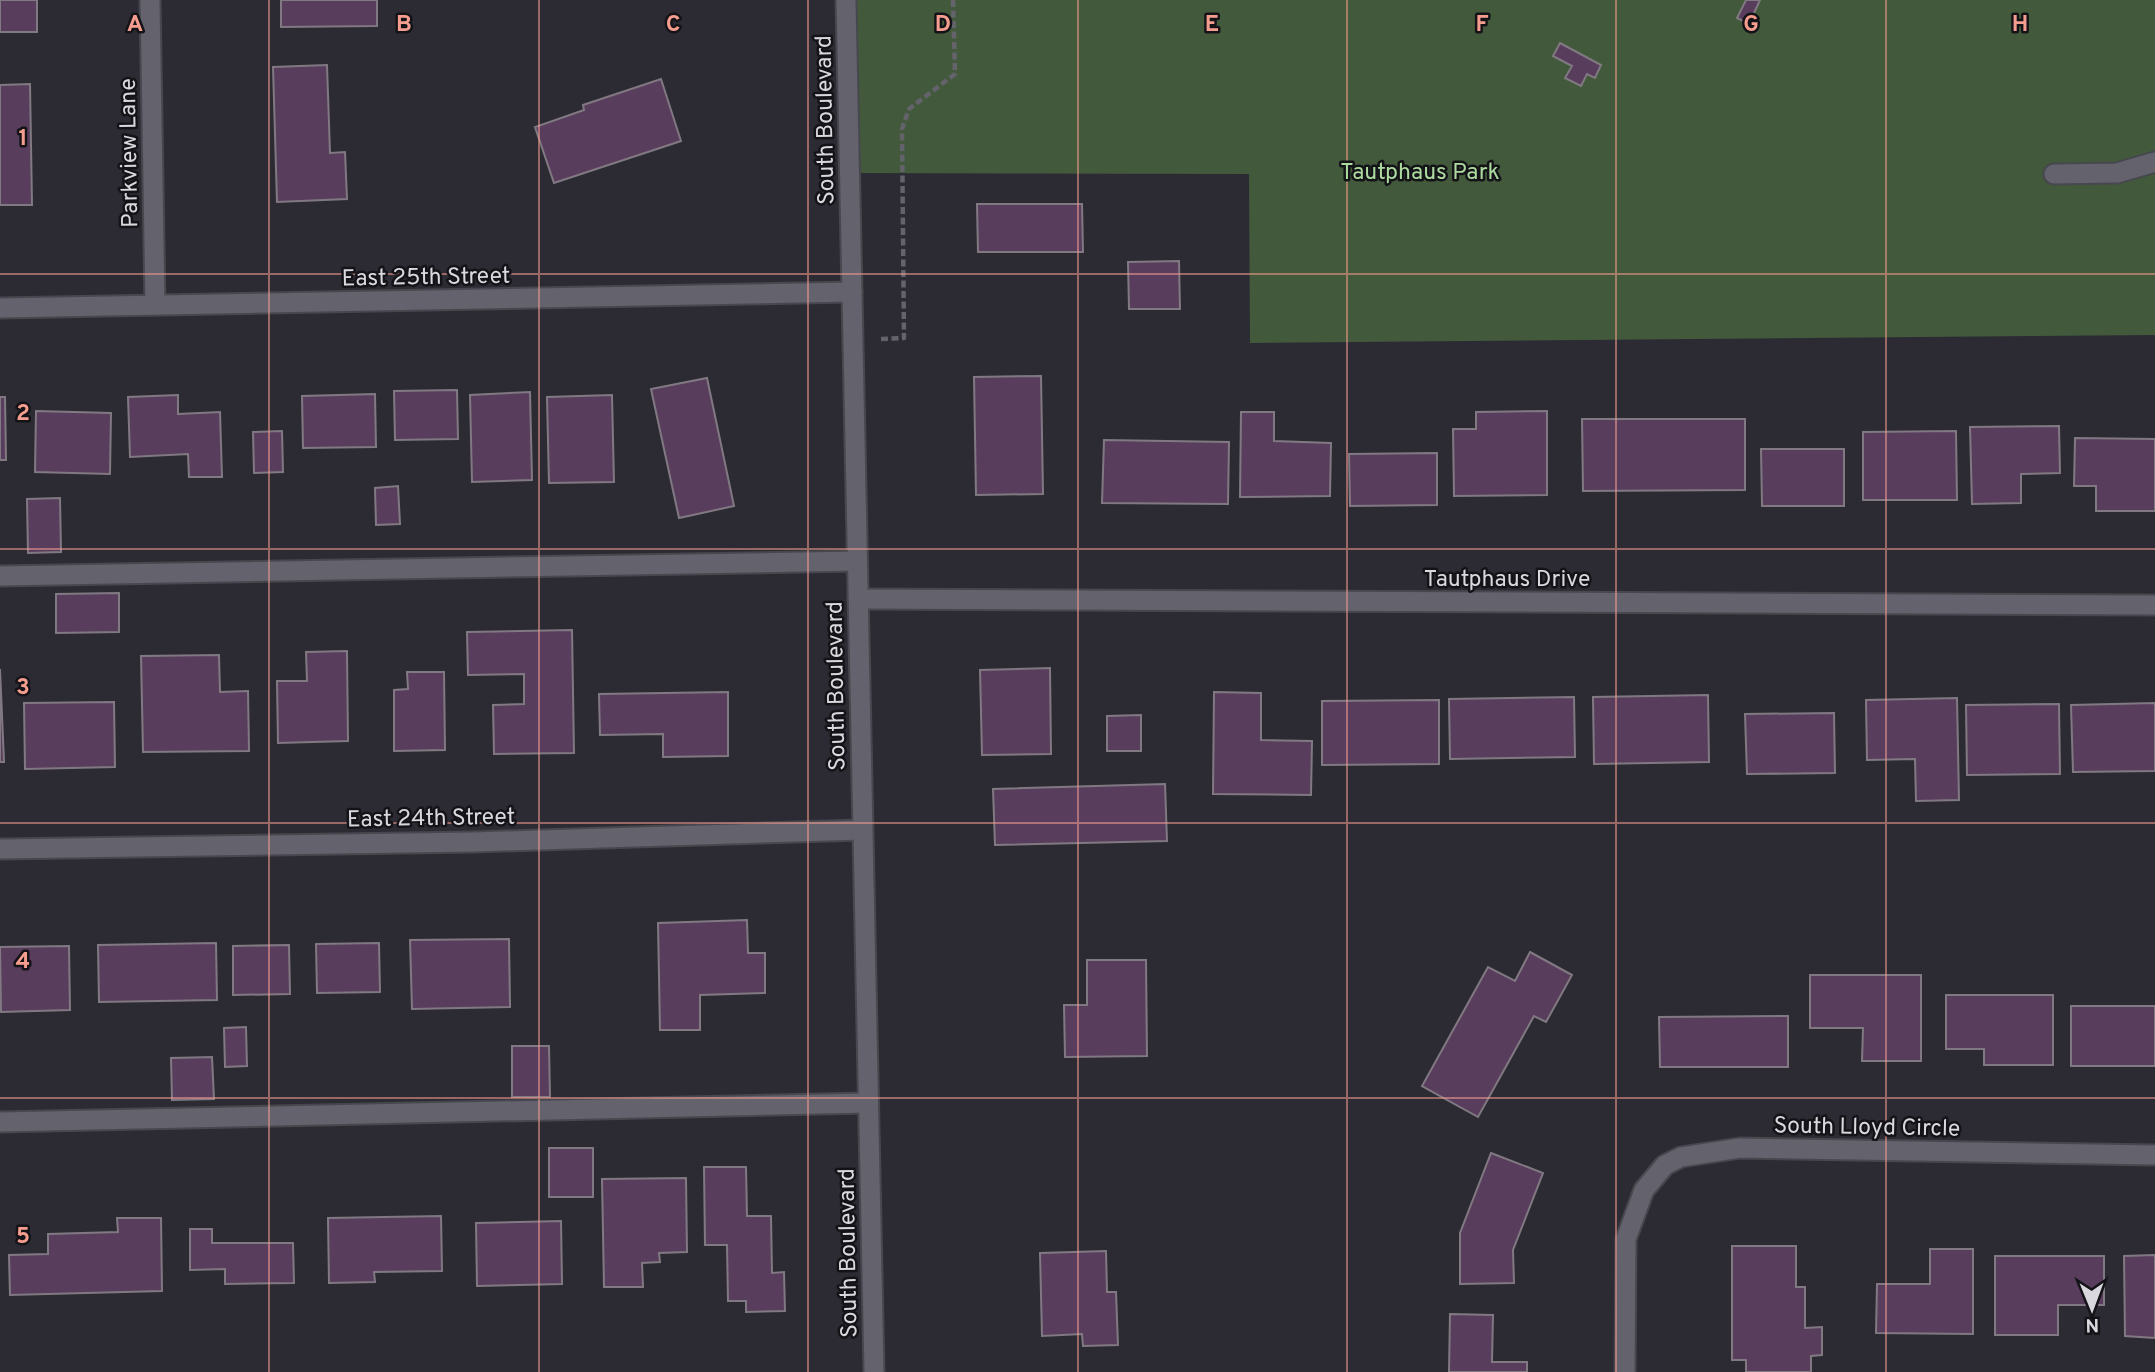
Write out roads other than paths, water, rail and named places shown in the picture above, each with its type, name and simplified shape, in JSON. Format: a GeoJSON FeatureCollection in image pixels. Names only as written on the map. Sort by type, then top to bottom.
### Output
{"type":"FeatureCollection","features":[{"type":"Feature","properties":{"kind":"street","name":"Parkview Lane"},"geometry":{"type":"LineString","coordinates":[[150,0],[155,305]]}},
{"type":"Feature","properties":{"kind":"street","name":"South Boulevard"},"geometry":{"type":"LineString","coordinates":[[846,0],[874,1372]]}},
{"type":"Feature","properties":{"kind":"street"},"geometry":{"type":"LineString","coordinates":[[2054,174],[2117,173],[2155,162]]}},
{"type":"Feature","properties":{"kind":"street","name":"East 25th Street"},"geometry":{"type":"LineString","coordinates":[[0,308],[852,292]]}},
{"type":"Feature","properties":{"kind":"street"},"geometry":{"type":"LineString","coordinates":[[0,576],[857,561]]}},
{"type":"Feature","properties":{"kind":"street","name":"Tautphaus Drive"},"geometry":{"type":"LineString","coordinates":[[858,599],[2155,606]]}},
{"type":"Feature","properties":{"kind":"street","name":"East 24th Street"},"geometry":{"type":"LineString","coordinates":[[0,849],[460,842],[862,830]]}},
{"type":"Feature","properties":{"kind":"street"},"geometry":{"type":"LineString","coordinates":[[0,1122],[868,1103]]}},
{"type":"Feature","properties":{"kind":"street","name":"South Lloyd Circle"},"geometry":{"type":"LineString","coordinates":[[1625,1372],[1626,1240],[1644,1190],[1665,1165],[1681,1157],[1740,1148],[2155,1155]]}},
{"type":"Feature","properties":{"kind":"park label","name":"Tautphaus Park"},"geometry":{"type":"Point","coordinates":[1420,171]}}]}
